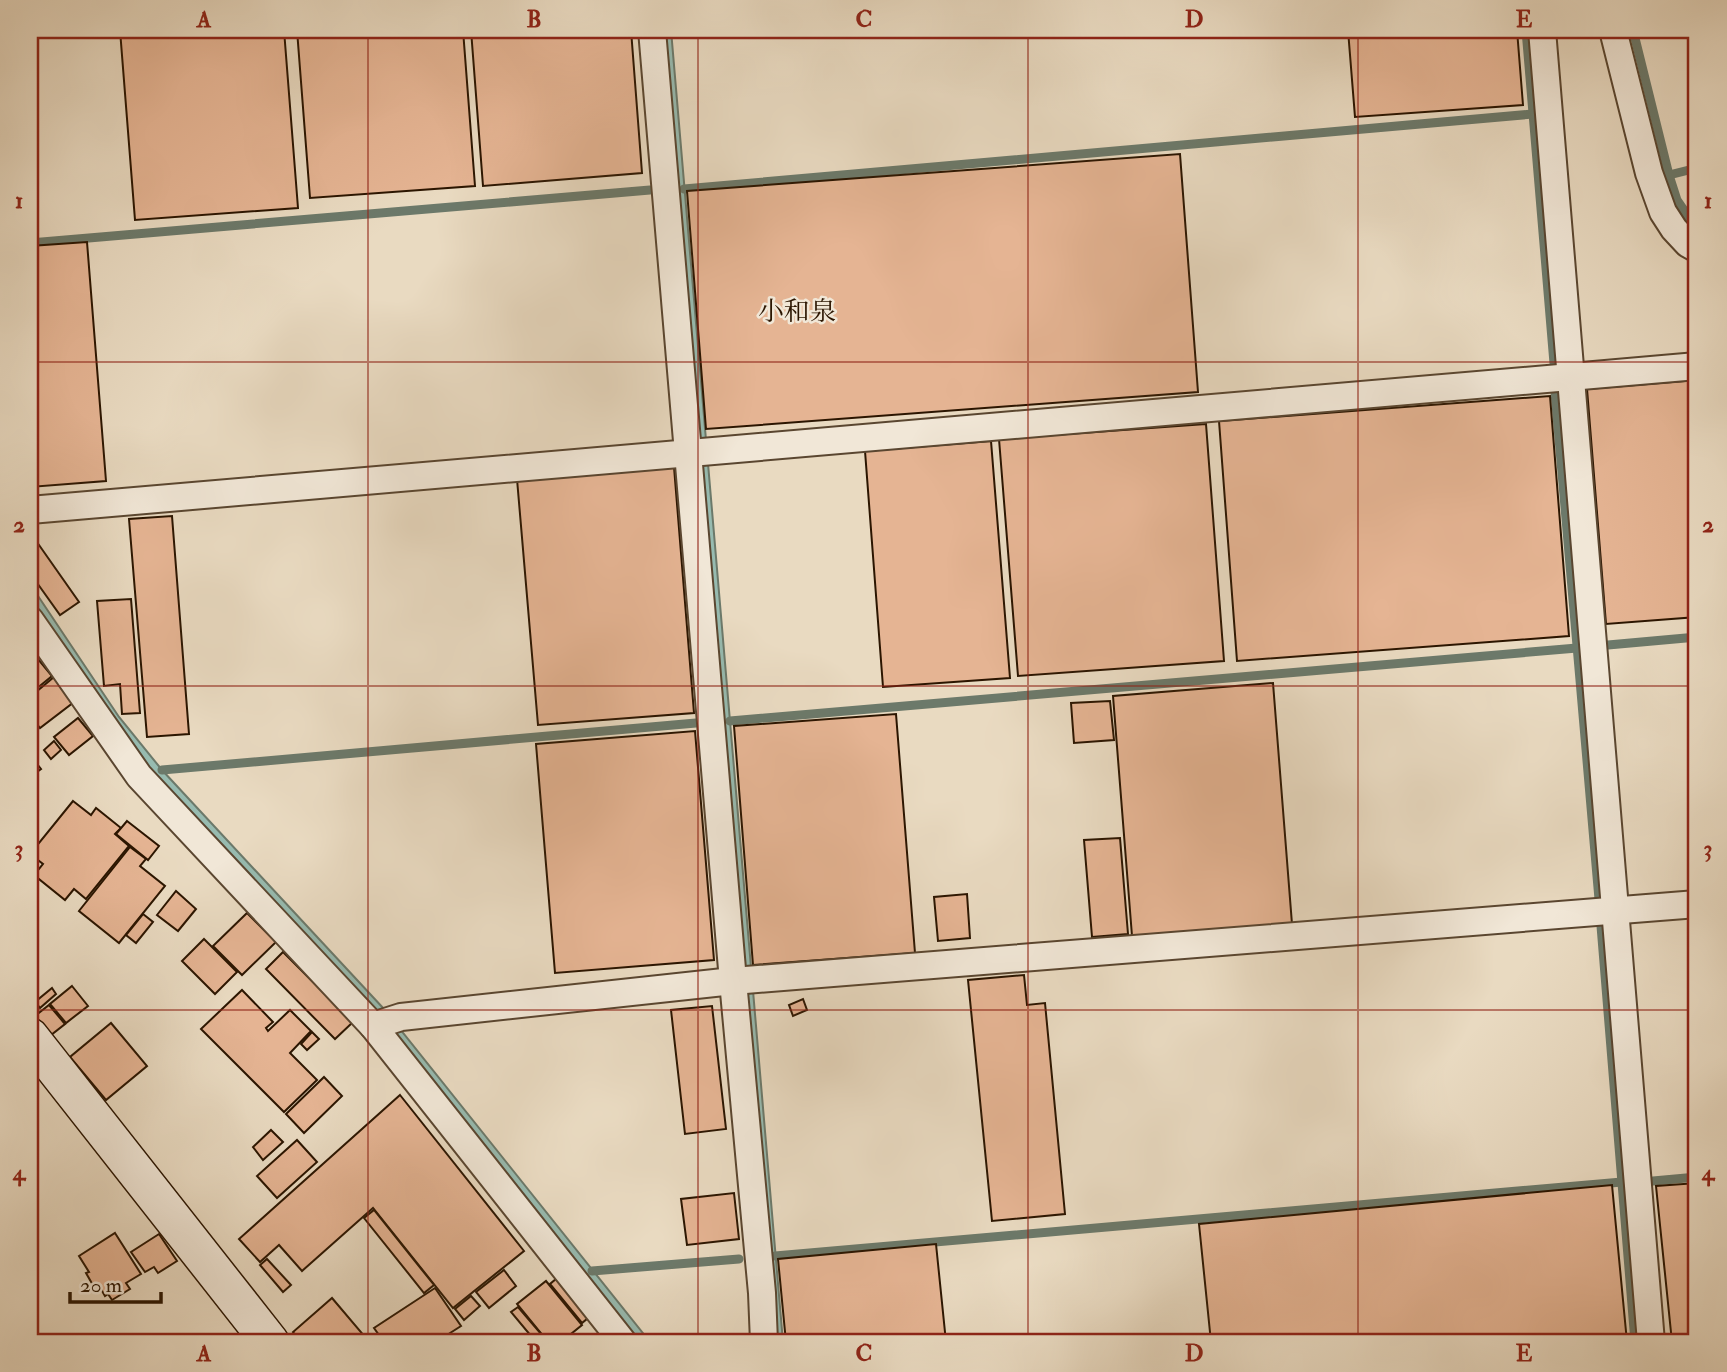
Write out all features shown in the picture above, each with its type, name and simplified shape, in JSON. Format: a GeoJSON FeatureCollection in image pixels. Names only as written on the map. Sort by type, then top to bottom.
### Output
{"type":"FeatureCollection","features":[{"type":"Feature","properties":{"kind":"main road"},"geometry":{"type":"LineString","coordinates":[[30,1037],[271,1342]]}},
{"type":"Feature","properties":{"kind":"street"},"geometry":{"type":"LineString","coordinates":[[652,30],[697,451],[743,981],[764,1342]]}},
{"type":"Feature","properties":{"kind":"street"},"geometry":{"type":"LineString","coordinates":[[1542,30],[1651,1342]]}},
{"type":"Feature","properties":{"kind":"street"},"geometry":{"type":"LineString","coordinates":[[1613,30],[1649,173],[1663,212],[1674,229],[1688,244],[1697,249]]}},
{"type":"Feature","properties":{"kind":"street"},"geometry":{"type":"LineString","coordinates":[[30,510],[1697,366]]}},
{"type":"Feature","properties":{"kind":"street"},"geometry":{"type":"LineString","coordinates":[[30,621],[139,776],[384,1022],[623,1342]]}},
{"type":"Feature","properties":{"kind":"street"},"geometry":{"type":"LineString","coordinates":[[384,1022],[743,981],[1697,904]]}},
{"type":"Feature","properties":{"kind":"water"},"geometry":{"type":"Polygon","coordinates":[[[665,30],[671,30],[783,1342],[775,1342],[665,30]]]}},
{"type":"Feature","properties":{"kind":"water"},"geometry":{"type":"Polygon","coordinates":[[[30,584],[119,717],[162,770],[384,1009],[650,1342],[639,1342],[395,1036],[151,772],[112,722],[30,601],[30,584]]]}},
{"type":"Feature","properties":{"kind":"building"},"geometry":{"type":"Polygon","coordinates":[[[120,30],[284,30],[298,208],[135,220],[120,30]]]}},
{"type":"Feature","properties":{"kind":"building"},"geometry":{"type":"Polygon","coordinates":[[[297,30],[463,30],[475,186],[310,198],[297,30]]]}},
{"type":"Feature","properties":{"kind":"building"},"geometry":{"type":"Polygon","coordinates":[[[471,30],[631,30],[642,173],[483,186],[471,30]]]}},
{"type":"Feature","properties":{"kind":"building"},"geometry":{"type":"Polygon","coordinates":[[[1348,30],[1517,30],[1523,105],[1355,117],[1348,30]]]}},
{"type":"Feature","properties":{"kind":"building"},"geometry":{"type":"Polygon","coordinates":[[[1180,154],[1198,392],[706,429],[687,191],[1180,154]]]}},
{"type":"Feature","properties":{"kind":"building"},"geometry":{"type":"Polygon","coordinates":[[[87,242],[106,481],[30,487],[30,246],[87,242]]]}},
{"type":"Feature","properties":{"kind":"building"},"geometry":{"type":"Polygon","coordinates":[[[1697,380],[1697,617],[1606,624],[1587,389],[1697,380]]]}},
{"type":"Feature","properties":{"kind":"building"},"geometry":{"type":"Polygon","coordinates":[[[1550,396],[1569,636],[1237,661],[1219,421],[1550,396]]]}},
{"type":"Feature","properties":{"kind":"building"},"geometry":{"type":"Polygon","coordinates":[[[1206,424],[1224,661],[1018,676],[999,439],[1206,424]]]}},
{"type":"Feature","properties":{"kind":"building"},"geometry":{"type":"Polygon","coordinates":[[[991,441],[1010,678],[883,687],[865,451],[991,441]]]}},
{"type":"Feature","properties":{"kind":"building"},"geometry":{"type":"Polygon","coordinates":[[[674,467],[694,713],[538,725],[517,479],[674,467]]]}},
{"type":"Feature","properties":{"kind":"building"},"geometry":{"type":"Polygon","coordinates":[[[172,516],[189,734],[147,737],[129,519],[172,516]]]}},
{"type":"Feature","properties":{"kind":"building"},"geometry":{"type":"Polygon","coordinates":[[[32,535],[79,602],[60,615],[30,573],[32,535]]]}},
{"type":"Feature","properties":{"kind":"building"},"geometry":{"type":"Polygon","coordinates":[[[131,599],[140,713],[122,714],[120,684],[104,686],[97,601],[131,599]]]}},
{"type":"Feature","properties":{"kind":"building"},"geometry":{"type":"Polygon","coordinates":[[[33,653],[52,676],[30,694],[30,656],[33,653]]]}},
{"type":"Feature","properties":{"kind":"building"},"geometry":{"type":"Polygon","coordinates":[[[54,677],[74,702],[40,728],[30,715],[30,697],[54,677]]]}},
{"type":"Feature","properties":{"kind":"building"},"geometry":{"type":"Polygon","coordinates":[[[1273,683],[1292,924],[1132,936],[1113,696],[1273,683]]]}},
{"type":"Feature","properties":{"kind":"building"},"geometry":{"type":"Polygon","coordinates":[[[1110,701],[1114,740],[1074,743],[1071,703],[1110,701]]]}},
{"type":"Feature","properties":{"kind":"building"},"geometry":{"type":"Polygon","coordinates":[[[896,714],[915,953],[753,965],[734,726],[896,714]]]}},
{"type":"Feature","properties":{"kind":"building"},"geometry":{"type":"Polygon","coordinates":[[[78,718],[93,736],[69,755],[54,737],[78,718]]]}},
{"type":"Feature","properties":{"kind":"building"},"geometry":{"type":"Polygon","coordinates":[[[695,731],[714,960],[555,973],[536,744],[695,731]]]}},
{"type":"Feature","properties":{"kind":"building"},"geometry":{"type":"Polygon","coordinates":[[[54,741],[61,750],[51,759],[44,750],[54,741]]]}},
{"type":"Feature","properties":{"kind":"building"},"geometry":{"type":"Polygon","coordinates":[[[30,755],[41,769],[30,777],[30,755]]]}},
{"type":"Feature","properties":{"kind":"building"},"geometry":{"type":"Polygon","coordinates":[[[73,801],[91,815],[96,808],[121,828],[115,834],[129,846],[86,899],[74,889],[65,900],[34,875],[43,864],[30,854],[73,801]]]}},
{"type":"Feature","properties":{"kind":"building"},"geometry":{"type":"Polygon","coordinates":[[[127,821],[159,846],[148,860],[116,834],[127,821]]]}},
{"type":"Feature","properties":{"kind":"building"},"geometry":{"type":"Polygon","coordinates":[[[1120,838],[1128,934],[1092,937],[1084,840],[1120,838]]]}},
{"type":"Feature","properties":{"kind":"building"},"geometry":{"type":"Polygon","coordinates":[[[130,847],[146,859],[140,866],[165,886],[119,943],[79,911],[130,847]]]}},
{"type":"Feature","properties":{"kind":"building"},"geometry":{"type":"Polygon","coordinates":[[[176,891],[196,909],[178,931],[157,915],[176,891]]]}},
{"type":"Feature","properties":{"kind":"building"},"geometry":{"type":"Polygon","coordinates":[[[967,894],[970,938],[938,941],[934,897],[967,894]]]}},
{"type":"Feature","properties":{"kind":"building"},"geometry":{"type":"Polygon","coordinates":[[[247,913],[276,942],[242,975],[213,946],[247,913]]]}},
{"type":"Feature","properties":{"kind":"building"},"geometry":{"type":"Polygon","coordinates":[[[143,914],[153,922],[136,943],[126,935],[143,914]]]}},
{"type":"Feature","properties":{"kind":"building"},"geometry":{"type":"Polygon","coordinates":[[[204,939],[237,972],[215,994],[182,961],[204,939]]]}},
{"type":"Feature","properties":{"kind":"building"},"geometry":{"type":"Polygon","coordinates":[[[283,952],[353,1022],[335,1039],[266,969],[283,952]]]}},
{"type":"Feature","properties":{"kind":"building"},"geometry":{"type":"Polygon","coordinates":[[[1024,975],[1027,1005],[1045,1003],[1065,1214],[992,1221],[968,980],[1024,975]]]}},
{"type":"Feature","properties":{"kind":"building"},"geometry":{"type":"Polygon","coordinates":[[[72,986],[88,1006],[66,1023],[50,1004],[72,986]]]}},
{"type":"Feature","properties":{"kind":"building"},"geometry":{"type":"Polygon","coordinates":[[[52,988],[56,994],[40,1008],[35,1002],[52,988]]]}},
{"type":"Feature","properties":{"kind":"building"},"geometry":{"type":"Polygon","coordinates":[[[242,990],[273,1022],[266,1028],[268,1031],[290,1010],[311,1031],[290,1053],[317,1080],[284,1112],[201,1029],[242,990]]]}},
{"type":"Feature","properties":{"kind":"building"},"geometry":{"type":"Polygon","coordinates":[[[803,999],[807,1010],[793,1016],[789,1005],[803,999]]]}},
{"type":"Feature","properties":{"kind":"building"},"geometry":{"type":"Polygon","coordinates":[[[49,1005],[65,1024],[51,1035],[35,1016],[49,1005]]]}},
{"type":"Feature","properties":{"kind":"building"},"geometry":{"type":"Polygon","coordinates":[[[712,1006],[726,1129],[685,1134],[671,1010],[712,1006]]]}},
{"type":"Feature","properties":{"kind":"building"},"geometry":{"type":"Polygon","coordinates":[[[111,1023],[147,1066],[106,1100],[70,1057],[111,1023]]]}},
{"type":"Feature","properties":{"kind":"building"},"geometry":{"type":"Polygon","coordinates":[[[312,1032],[319,1039],[307,1050],[301,1044],[312,1032]]]}},
{"type":"Feature","properties":{"kind":"building"},"geometry":{"type":"Polygon","coordinates":[[[324,1077],[342,1096],[304,1133],[286,1114],[324,1077]]]}},
{"type":"Feature","properties":{"kind":"building"},"geometry":{"type":"Polygon","coordinates":[[[400,1095],[524,1251],[453,1308],[373,1208],[302,1271],[279,1245],[260,1262],[239,1239],[400,1095]]]}},
{"type":"Feature","properties":{"kind":"building"},"geometry":{"type":"Polygon","coordinates":[[[271,1130],[283,1142],[263,1160],[253,1147],[271,1130]]]}},
{"type":"Feature","properties":{"kind":"building"},"geometry":{"type":"Polygon","coordinates":[[[297,1140],[317,1162],[277,1198],[257,1176],[297,1140]]]}},
{"type":"Feature","properties":{"kind":"building"},"geometry":{"type":"Polygon","coordinates":[[[1697,1183],[1697,1342],[1672,1342],[1656,1186],[1697,1183]]]}},
{"type":"Feature","properties":{"kind":"building"},"geometry":{"type":"Polygon","coordinates":[[[1612,1185],[1627,1342],[1211,1342],[1199,1224],[1612,1185]]]}},
{"type":"Feature","properties":{"kind":"building"},"geometry":{"type":"Polygon","coordinates":[[[734,1193],[739,1239],[687,1245],[681,1199],[734,1193]]]}},
{"type":"Feature","properties":{"kind":"building"},"geometry":{"type":"Polygon","coordinates":[[[374,1210],[434,1285],[424,1293],[364,1218],[374,1210]]]}},
{"type":"Feature","properties":{"kind":"building"},"geometry":{"type":"Polygon","coordinates":[[[115,1233],[141,1274],[126,1283],[130,1289],[112,1300],[108,1294],[105,1296],[98,1284],[94,1287],[79,1256],[115,1233]]]}},
{"type":"Feature","properties":{"kind":"building"},"geometry":{"type":"Polygon","coordinates":[[[159,1234],[177,1261],[158,1273],[154,1267],[145,1272],[131,1252],[159,1234]]]}},
{"type":"Feature","properties":{"kind":"building"},"geometry":{"type":"Polygon","coordinates":[[[936,1244],[946,1342],[786,1342],[778,1259],[936,1244]]]}},
{"type":"Feature","properties":{"kind":"building"},"geometry":{"type":"Polygon","coordinates":[[[267,1259],[291,1285],[283,1292],[260,1265],[267,1259]]]}},
{"type":"Feature","properties":{"kind":"building"},"geometry":{"type":"Polygon","coordinates":[[[504,1270],[516,1286],[489,1308],[476,1292],[504,1270]]]}},
{"type":"Feature","properties":{"kind":"building"},"geometry":{"type":"Polygon","coordinates":[[[556,1279],[588,1318],[582,1323],[550,1284],[556,1279]]]}},
{"type":"Feature","properties":{"kind":"building"},"geometry":{"type":"Polygon","coordinates":[[[546,1281],[582,1325],[561,1342],[548,1342],[517,1304],[546,1281]]]}},
{"type":"Feature","properties":{"kind":"building"},"geometry":{"type":"Polygon","coordinates":[[[435,1288],[461,1326],[436,1342],[384,1342],[374,1328],[435,1288]]]}},
{"type":"Feature","properties":{"kind":"building"},"geometry":{"type":"Polygon","coordinates":[[[471,1296],[480,1306],[464,1320],[455,1309],[471,1296]]]}},
{"type":"Feature","properties":{"kind":"building"},"geometry":{"type":"Polygon","coordinates":[[[332,1298],[366,1338],[361,1342],[301,1342],[293,1332],[332,1298]]]}},
{"type":"Feature","properties":{"kind":"building"},"geometry":{"type":"Polygon","coordinates":[[[518,1307],[548,1342],[536,1342],[511,1312],[518,1307]]]}},
{"type":"Feature","properties":{"kind":"waterway"},"geometry":{"type":"LineString","coordinates":[[1526,30],[1554,363]]}},
{"type":"Feature","properties":{"kind":"waterway"},"geometry":{"type":"LineString","coordinates":[[1633,30],[1677,200],[1697,229]]}},
{"type":"Feature","properties":{"kind":"waterway"},"geometry":{"type":"LineString","coordinates":[[684,189],[1533,114]]}},
{"type":"Feature","properties":{"kind":"waterway"},"geometry":{"type":"LineString","coordinates":[[1669,175],[1697,168]]}},
{"type":"Feature","properties":{"kind":"waterway"},"geometry":{"type":"LineString","coordinates":[[30,243],[650,190]]}},
{"type":"Feature","properties":{"kind":"waterway"},"geometry":{"type":"LineString","coordinates":[[1555,392],[1599,899]]}},
{"type":"Feature","properties":{"kind":"waterway"},"geometry":{"type":"LineString","coordinates":[[1608,645],[1697,637]]}},
{"type":"Feature","properties":{"kind":"waterway"},"geometry":{"type":"LineString","coordinates":[[730,721],[1577,648]]}},
{"type":"Feature","properties":{"kind":"waterway"},"geometry":{"type":"LineString","coordinates":[[162,770],[696,723]]}},
{"type":"Feature","properties":{"kind":"waterway"},"geometry":{"type":"LineString","coordinates":[[1601,926],[1635,1342]]}},
{"type":"Feature","properties":{"kind":"waterway"},"geometry":{"type":"LineString","coordinates":[[1653,1181],[1697,1177]]}},
{"type":"Feature","properties":{"kind":"waterway"},"geometry":{"type":"LineString","coordinates":[[775,1256],[1622,1182]]}},
{"type":"Feature","properties":{"kind":"waterway"},"geometry":{"type":"LineString","coordinates":[[592,1271],[739,1259]]}},
{"type":"Feature","properties":{"kind":"district","name":"小和泉"},"geometry":{"type":"Point","coordinates":[797,312]}}]}
